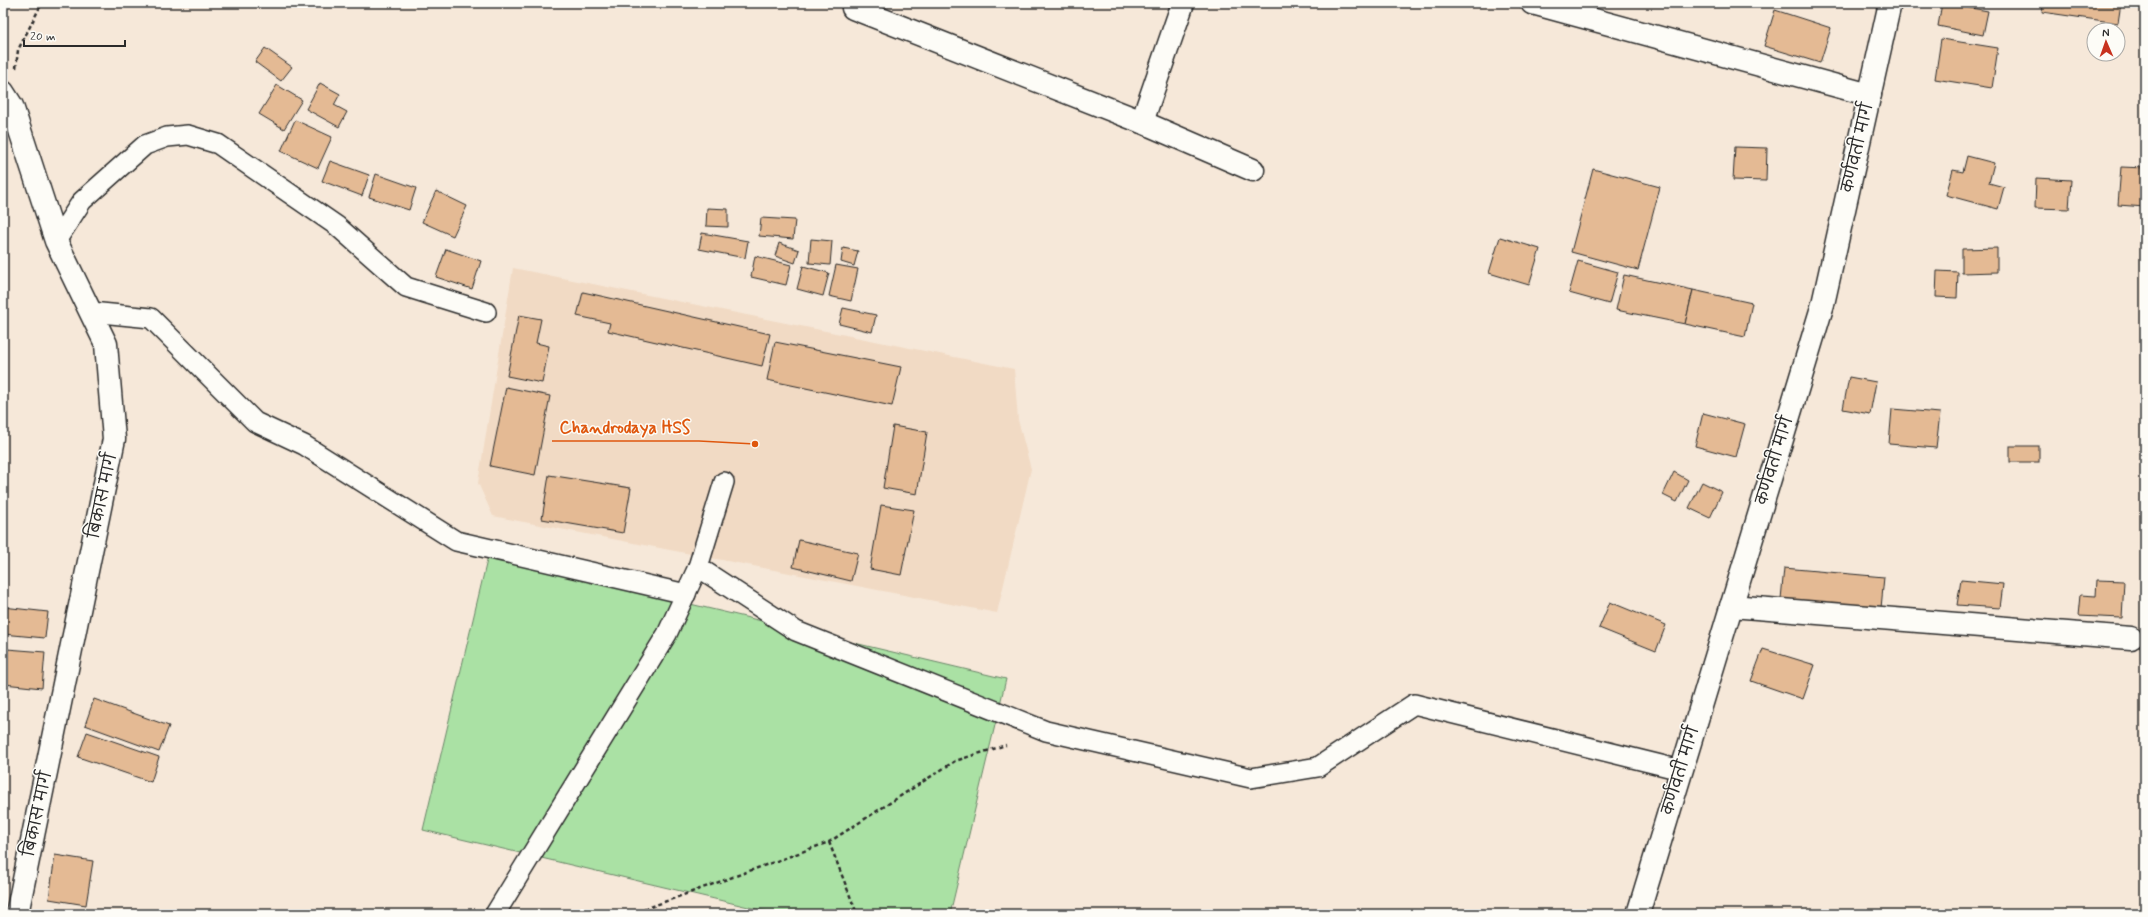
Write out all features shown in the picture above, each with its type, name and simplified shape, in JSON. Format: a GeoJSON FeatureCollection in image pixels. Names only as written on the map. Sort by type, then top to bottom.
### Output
{"type":"FeatureCollection","features":[{"type":"Feature","properties":{"kind":"street"},"geometry":{"type":"LineString","coordinates":[[855,3],[853,8],[1142,122],[1253,170]]}},
{"type":"Feature","properties":{"kind":"street"},"geometry":{"type":"LineString","coordinates":[[1142,122],[1184,3]]}},
{"type":"Feature","properties":{"kind":"street"},"geometry":{"type":"LineString","coordinates":[[1532,3],[1870,95]]}},
{"type":"Feature","properties":{"kind":"street","name":"कर्णवती मार्ग"},"geometry":{"type":"LineString","coordinates":[[1638,914],[1823,304],[1890,3]]}},
{"type":"Feature","properties":{"kind":"street","name":"बिकास मार्ग"},"geometry":{"type":"LineString","coordinates":[[7,99],[56,241],[106,344],[114,439],[17,914]]}},
{"type":"Feature","properties":{"kind":"street"},"geometry":{"type":"LineString","coordinates":[[1731,606],[2132,638]]}},
{"type":"Feature","properties":{"kind":"lane"},"geometry":{"type":"LineString","coordinates":[[56,241],[82,201],[145,144],[166,137],[188,135],[218,144],[337,226],[406,287],[486,312]]}},
{"type":"Feature","properties":{"kind":"lane"},"geometry":{"type":"LineString","coordinates":[[91,312],[151,318],[255,422],[304,445],[456,541],[686,594]]}},
{"type":"Feature","properties":{"kind":"lane"},"geometry":{"type":"LineString","coordinates":[[495,914],[667,634],[698,567],[724,482]]}},
{"type":"Feature","properties":{"kind":"lane"},"geometry":{"type":"LineString","coordinates":[[698,567],[796,631],[1046,731],[1251,778],[1318,767],[1414,704],[1681,770]]}},
{"type":"Feature","properties":{"kind":"path"},"geometry":{"type":"LineString","coordinates":[[7,99],[18,50],[42,3]]}},
{"type":"Feature","properties":{"kind":"path"},"geometry":{"type":"LineString","coordinates":[[631,914],[829,842],[955,761],[1046,731]]}},
{"type":"Feature","properties":{"kind":"path"},"geometry":{"type":"LineString","coordinates":[[829,842],[857,914]]}},
{"type":"Feature","properties":{"kind":"shaded area"},"geometry":{"type":"Polygon","coordinates":[[[513,268],[1014,369],[1018,420],[1031,469],[997,613],[493,516],[478,483],[513,268]]]}},
{"type":"Feature","properties":{"kind":"green space"},"geometry":{"type":"Polygon","coordinates":[[[488,556],[1006,679],[950,914],[778,914],[423,830],[488,556]]]}},
{"type":"Feature","properties":{"kind":"building"},"geometry":{"type":"Polygon","coordinates":[[[1942,3],[1988,11],[1983,35],[1938,26],[1942,3]]]}},
{"type":"Feature","properties":{"kind":"building"},"geometry":{"type":"Polygon","coordinates":[[[2043,3],[2121,3],[2118,22],[2042,12],[2043,3]]]}},
{"type":"Feature","properties":{"kind":"building"},"geometry":{"type":"Polygon","coordinates":[[[1775,10],[1831,28],[1820,63],[1764,46],[1775,10]]]}},
{"type":"Feature","properties":{"kind":"building"},"geometry":{"type":"Polygon","coordinates":[[[1941,39],[1998,48],[1992,88],[1935,79],[1941,39]]]}},
{"type":"Feature","properties":{"kind":"building"},"geometry":{"type":"Polygon","coordinates":[[[265,48],[292,67],[281,81],[255,62],[265,48]]]}},
{"type":"Feature","properties":{"kind":"building"},"geometry":{"type":"Polygon","coordinates":[[[320,83],[340,94],[334,105],[347,112],[339,127],[306,109],[320,83]]]}},
{"type":"Feature","properties":{"kind":"building"},"geometry":{"type":"Polygon","coordinates":[[[277,85],[302,100],[284,129],[259,114],[277,85]]]}},
{"type":"Feature","properties":{"kind":"building"},"geometry":{"type":"Polygon","coordinates":[[[295,120],[332,137],[318,168],[281,151],[295,120]]]}},
{"type":"Feature","properties":{"kind":"building"},"geometry":{"type":"Polygon","coordinates":[[[1735,147],[1767,148],[1766,181],[1733,180],[1735,147]]]}},
{"type":"Feature","properties":{"kind":"building"},"geometry":{"type":"Polygon","coordinates":[[[1967,156],[1994,163],[1989,183],[2004,187],[1998,209],[1946,195],[1953,170],[1963,172],[1967,156]]]}},
{"type":"Feature","properties":{"kind":"building"},"geometry":{"type":"Polygon","coordinates":[[[330,161],[369,175],[362,196],[322,181],[330,161]]]}},
{"type":"Feature","properties":{"kind":"building"},"geometry":{"type":"Polygon","coordinates":[[[2121,167],[2145,168],[2145,207],[2118,205],[2121,167]]]}},
{"type":"Feature","properties":{"kind":"building"},"geometry":{"type":"Polygon","coordinates":[[[1593,169],[1660,187],[1638,270],[1571,252],[1593,169]]]}},
{"type":"Feature","properties":{"kind":"building"},"geometry":{"type":"Polygon","coordinates":[[[376,174],[416,188],[409,210],[369,197],[376,174]]]}},
{"type":"Feature","properties":{"kind":"building"},"geometry":{"type":"Polygon","coordinates":[[[2036,178],[2071,180],[2069,209],[2035,208],[2036,178]]]}},
{"type":"Feature","properties":{"kind":"building"},"geometry":{"type":"Polygon","coordinates":[[[436,191],[467,206],[453,236],[422,222],[436,191]]]}},
{"type":"Feature","properties":{"kind":"building"},"geometry":{"type":"Polygon","coordinates":[[[707,208],[728,209],[728,227],[706,226],[707,208]]]}},
{"type":"Feature","properties":{"kind":"building"},"geometry":{"type":"Polygon","coordinates":[[[761,218],[795,220],[793,239],[759,236],[761,218]]]}},
{"type":"Feature","properties":{"kind":"building"},"geometry":{"type":"Polygon","coordinates":[[[702,233],[748,241],[745,258],[699,249],[702,233]]]}},
{"type":"Feature","properties":{"kind":"building"},"geometry":{"type":"Polygon","coordinates":[[[1500,237],[1540,249],[1529,285],[1489,273],[1500,237]]]}},
{"type":"Feature","properties":{"kind":"building"},"geometry":{"type":"Polygon","coordinates":[[[811,239],[832,241],[830,265],[809,263],[811,239]]]}},
{"type":"Feature","properties":{"kind":"building"},"geometry":{"type":"Polygon","coordinates":[[[779,243],[799,250],[795,263],[775,256],[779,243]]]}},
{"type":"Feature","properties":{"kind":"building"},"geometry":{"type":"Polygon","coordinates":[[[843,248],[858,251],[854,266],[841,262],[843,248]]]}},
{"type":"Feature","properties":{"kind":"building"},"geometry":{"type":"Polygon","coordinates":[[[1997,248],[1997,272],[1962,273],[1962,249],[1997,248]]]}},
{"type":"Feature","properties":{"kind":"building"},"geometry":{"type":"Polygon","coordinates":[[[446,249],[481,261],[472,289],[436,277],[446,249]]]}},
{"type":"Feature","properties":{"kind":"building"},"geometry":{"type":"Polygon","coordinates":[[[755,256],[791,265],[786,285],[751,277],[755,256]]]}},
{"type":"Feature","properties":{"kind":"building"},"geometry":{"type":"Polygon","coordinates":[[[1578,261],[1618,272],[1609,304],[1569,293],[1578,261]]]}},
{"type":"Feature","properties":{"kind":"building"},"geometry":{"type":"Polygon","coordinates":[[[836,265],[858,269],[851,301],[829,296],[836,265]]]}},
{"type":"Feature","properties":{"kind":"building"},"geometry":{"type":"Polygon","coordinates":[[[803,266],[829,273],[823,296],[797,289],[803,266]]]}},
{"type":"Feature","properties":{"kind":"building"},"geometry":{"type":"Polygon","coordinates":[[[1937,271],[1958,272],[1957,298],[1936,297],[1937,271]]]}},
{"type":"Feature","properties":{"kind":"building"},"geometry":{"type":"Polygon","coordinates":[[[1624,275],[1693,290],[1685,324],[1616,310],[1624,275]]]}},
{"type":"Feature","properties":{"kind":"building"},"geometry":{"type":"Polygon","coordinates":[[[1693,290],[1752,303],[1745,337],[1685,324],[1693,290]]]}},
{"type":"Feature","properties":{"kind":"building"},"geometry":{"type":"Polygon","coordinates":[[[583,292],[770,334],[762,366],[608,331],[610,323],[577,316],[583,292]]]}},
{"type":"Feature","properties":{"kind":"building"},"geometry":{"type":"Polygon","coordinates":[[[843,308],[876,315],[872,332],[839,324],[843,308]]]}},
{"type":"Feature","properties":{"kind":"building"},"geometry":{"type":"Polygon","coordinates":[[[519,315],[541,319],[536,343],[549,346],[542,383],[507,376],[519,315]]]}},
{"type":"Feature","properties":{"kind":"building"},"geometry":{"type":"Polygon","coordinates":[[[775,342],[901,367],[892,406],[767,380],[775,342]]]}},
{"type":"Feature","properties":{"kind":"building"},"geometry":{"type":"Polygon","coordinates":[[[1849,377],[1876,382],[1870,414],[1843,409],[1849,377]]]}},
{"type":"Feature","properties":{"kind":"building"},"geometry":{"type":"Polygon","coordinates":[[[506,387],[550,396],[535,475],[490,466],[506,387]]]}},
{"type":"Feature","properties":{"kind":"building"},"geometry":{"type":"Polygon","coordinates":[[[1892,409],[1940,413],[1936,448],[1889,444],[1892,409]]]}},
{"type":"Feature","properties":{"kind":"building"},"geometry":{"type":"Polygon","coordinates":[[[1703,413],[1745,424],[1736,457],[1695,446],[1703,413]]]}},
{"type":"Feature","properties":{"kind":"building"},"geometry":{"type":"Polygon","coordinates":[[[893,426],[927,432],[917,494],[883,488],[893,426]]]}},
{"type":"Feature","properties":{"kind":"building"},"geometry":{"type":"Polygon","coordinates":[[[2010,446],[2039,446],[2039,462],[2010,462],[2010,446]]]}},
{"type":"Feature","properties":{"kind":"building"},"geometry":{"type":"Polygon","coordinates":[[[1674,472],[1688,480],[1677,502],[1663,495],[1674,472]]]}},
{"type":"Feature","properties":{"kind":"building"},"geometry":{"type":"Polygon","coordinates":[[[549,475],[631,488],[623,533],[542,519],[549,475]]]}},
{"type":"Feature","properties":{"kind":"building"},"geometry":{"type":"Polygon","coordinates":[[[1702,482],[1722,492],[1710,518],[1689,508],[1702,482]]]}},
{"type":"Feature","properties":{"kind":"building"},"geometry":{"type":"Polygon","coordinates":[[[881,505],[914,510],[901,575],[870,569],[881,505]]]}},
{"type":"Feature","properties":{"kind":"building"},"geometry":{"type":"Polygon","coordinates":[[[799,540],[858,553],[851,581],[793,567],[799,540]]]}},
{"type":"Feature","properties":{"kind":"building"},"geometry":{"type":"Polygon","coordinates":[[[1784,568],[1884,577],[1881,608],[1781,599],[1784,568]]]}},
{"type":"Feature","properties":{"kind":"building"},"geometry":{"type":"Polygon","coordinates":[[[1961,580],[2003,584],[2000,608],[1957,605],[1961,580]]]}},
{"type":"Feature","properties":{"kind":"building"},"geometry":{"type":"Polygon","coordinates":[[[2097,580],[2124,581],[2122,618],[2078,616],[2080,595],[2096,596],[2097,580]]]}},
{"type":"Feature","properties":{"kind":"building"},"geometry":{"type":"Polygon","coordinates":[[[1610,602],[1666,625],[1656,651],[1599,628],[1610,602]]]}},
{"type":"Feature","properties":{"kind":"building"},"geometry":{"type":"Polygon","coordinates":[[[3,607],[48,612],[45,638],[3,634],[3,607]]]}},
{"type":"Feature","properties":{"kind":"building"},"geometry":{"type":"Polygon","coordinates":[[[7,649],[45,652],[42,688],[4,684],[7,649]]]}},
{"type":"Feature","properties":{"kind":"building"},"geometry":{"type":"Polygon","coordinates":[[[1763,649],[1815,665],[1803,699],[1751,681],[1763,649]]]}},
{"type":"Feature","properties":{"kind":"building"},"geometry":{"type":"Polygon","coordinates":[[[94,699],[169,726],[159,752],[85,725],[94,699]]]}},
{"type":"Feature","properties":{"kind":"building"},"geometry":{"type":"Polygon","coordinates":[[[87,732],[159,757],[151,782],[78,757],[87,732]]]}},
{"type":"Feature","properties":{"kind":"building"},"geometry":{"type":"Polygon","coordinates":[[[55,855],[93,861],[86,905],[49,899],[55,855]]]}},
{"type":"Feature","properties":{"kind":"place","name":"Chandrodaya HSS"},"geometry":{"type":"Point","coordinates":[755,444]}}]}
